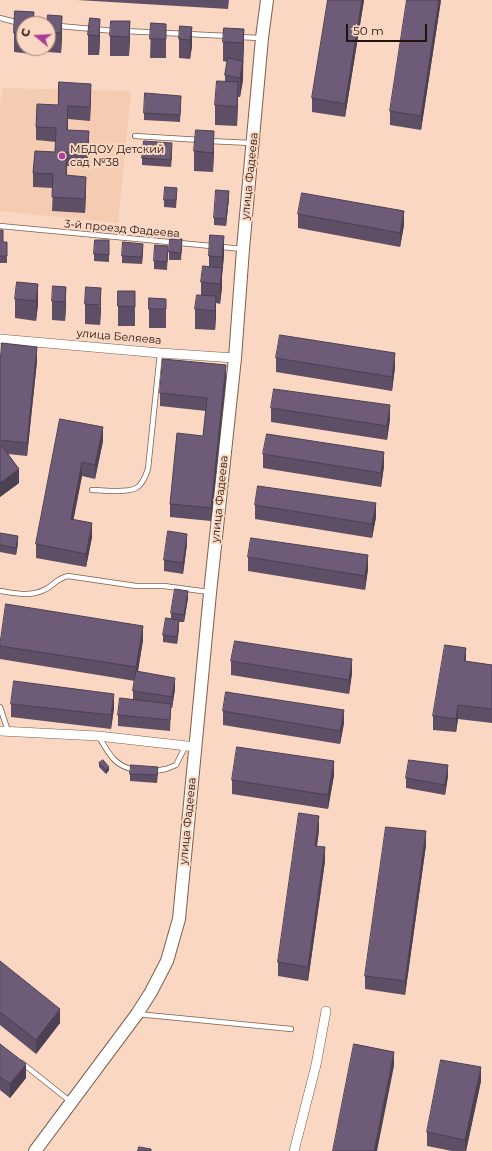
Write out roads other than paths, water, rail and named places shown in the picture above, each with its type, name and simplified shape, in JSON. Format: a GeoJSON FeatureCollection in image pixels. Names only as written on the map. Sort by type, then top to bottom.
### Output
{"type":"FeatureCollection","features":[{"type":"Feature","properties":{"kind":"main road","name":"улица Фадеева"},"geometry":{"type":"LineString","coordinates":[[35,1151],[137,1014],[151,992],[167,961],[179,919],[191,746],[210,593],[235,358],[242,249],[267,0]]}},
{"type":"Feature","properties":{"kind":"street","name":"улица Беляева"},"geometry":{"type":"LineString","coordinates":[[0,339],[235,358]]}},
{"type":"Feature","properties":{"kind":"street"},"geometry":{"type":"LineString","coordinates":[[4,731],[98,736],[191,746]]}},
{"type":"Feature","properties":{"kind":"street"},"geometry":{"type":"LineString","coordinates":[[294,1151],[316,1065],[326,1011]]}},
{"type":"Feature","properties":{"kind":"lane"},"geometry":{"type":"LineString","coordinates":[[0,18],[16,22]]}},
{"type":"Feature","properties":{"kind":"lane"},"geometry":{"type":"LineString","coordinates":[[56,26],[108,30],[262,38]]}},
{"type":"Feature","properties":{"kind":"lane"},"geometry":{"type":"LineString","coordinates":[[135,136],[253,143]]}},
{"type":"Feature","properties":{"kind":"lane","name":"3-й проезд Фадеева"},"geometry":{"type":"LineString","coordinates":[[0,226],[242,249]]}},
{"type":"Feature","properties":{"kind":"lane"},"geometry":{"type":"LineString","coordinates":[[92,490],[129,491],[138,487],[144,480],[148,469],[160,353]]}},
{"type":"Feature","properties":{"kind":"lane"},"geometry":{"type":"LineString","coordinates":[[0,592],[24,595],[44,590],[60,578],[68,576],[136,586],[164,586],[210,593]]}},
{"type":"Feature","properties":{"kind":"lane"},"geometry":{"type":"LineString","coordinates":[[0,707],[4,731]]}},
{"type":"Feature","properties":{"kind":"lane"},"geometry":{"type":"LineString","coordinates":[[98,736],[112,758],[121,766],[141,770]]}},
{"type":"Feature","properties":{"kind":"lane"},"geometry":{"type":"LineString","coordinates":[[148,771],[156,772],[176,765],[191,746]]}},
{"type":"Feature","properties":{"kind":"lane"},"geometry":{"type":"LineString","coordinates":[[137,1014],[291,1029]]}},
{"type":"Feature","properties":{"kind":"lane"},"geometry":{"type":"LineString","coordinates":[[18,1060],[71,1103]]}},
{"type":"Feature","properties":{"kind":"place","name":"МБДОУ Детский сад №38"},"geometry":{"type":"Point","coordinates":[62,156]}}]}
